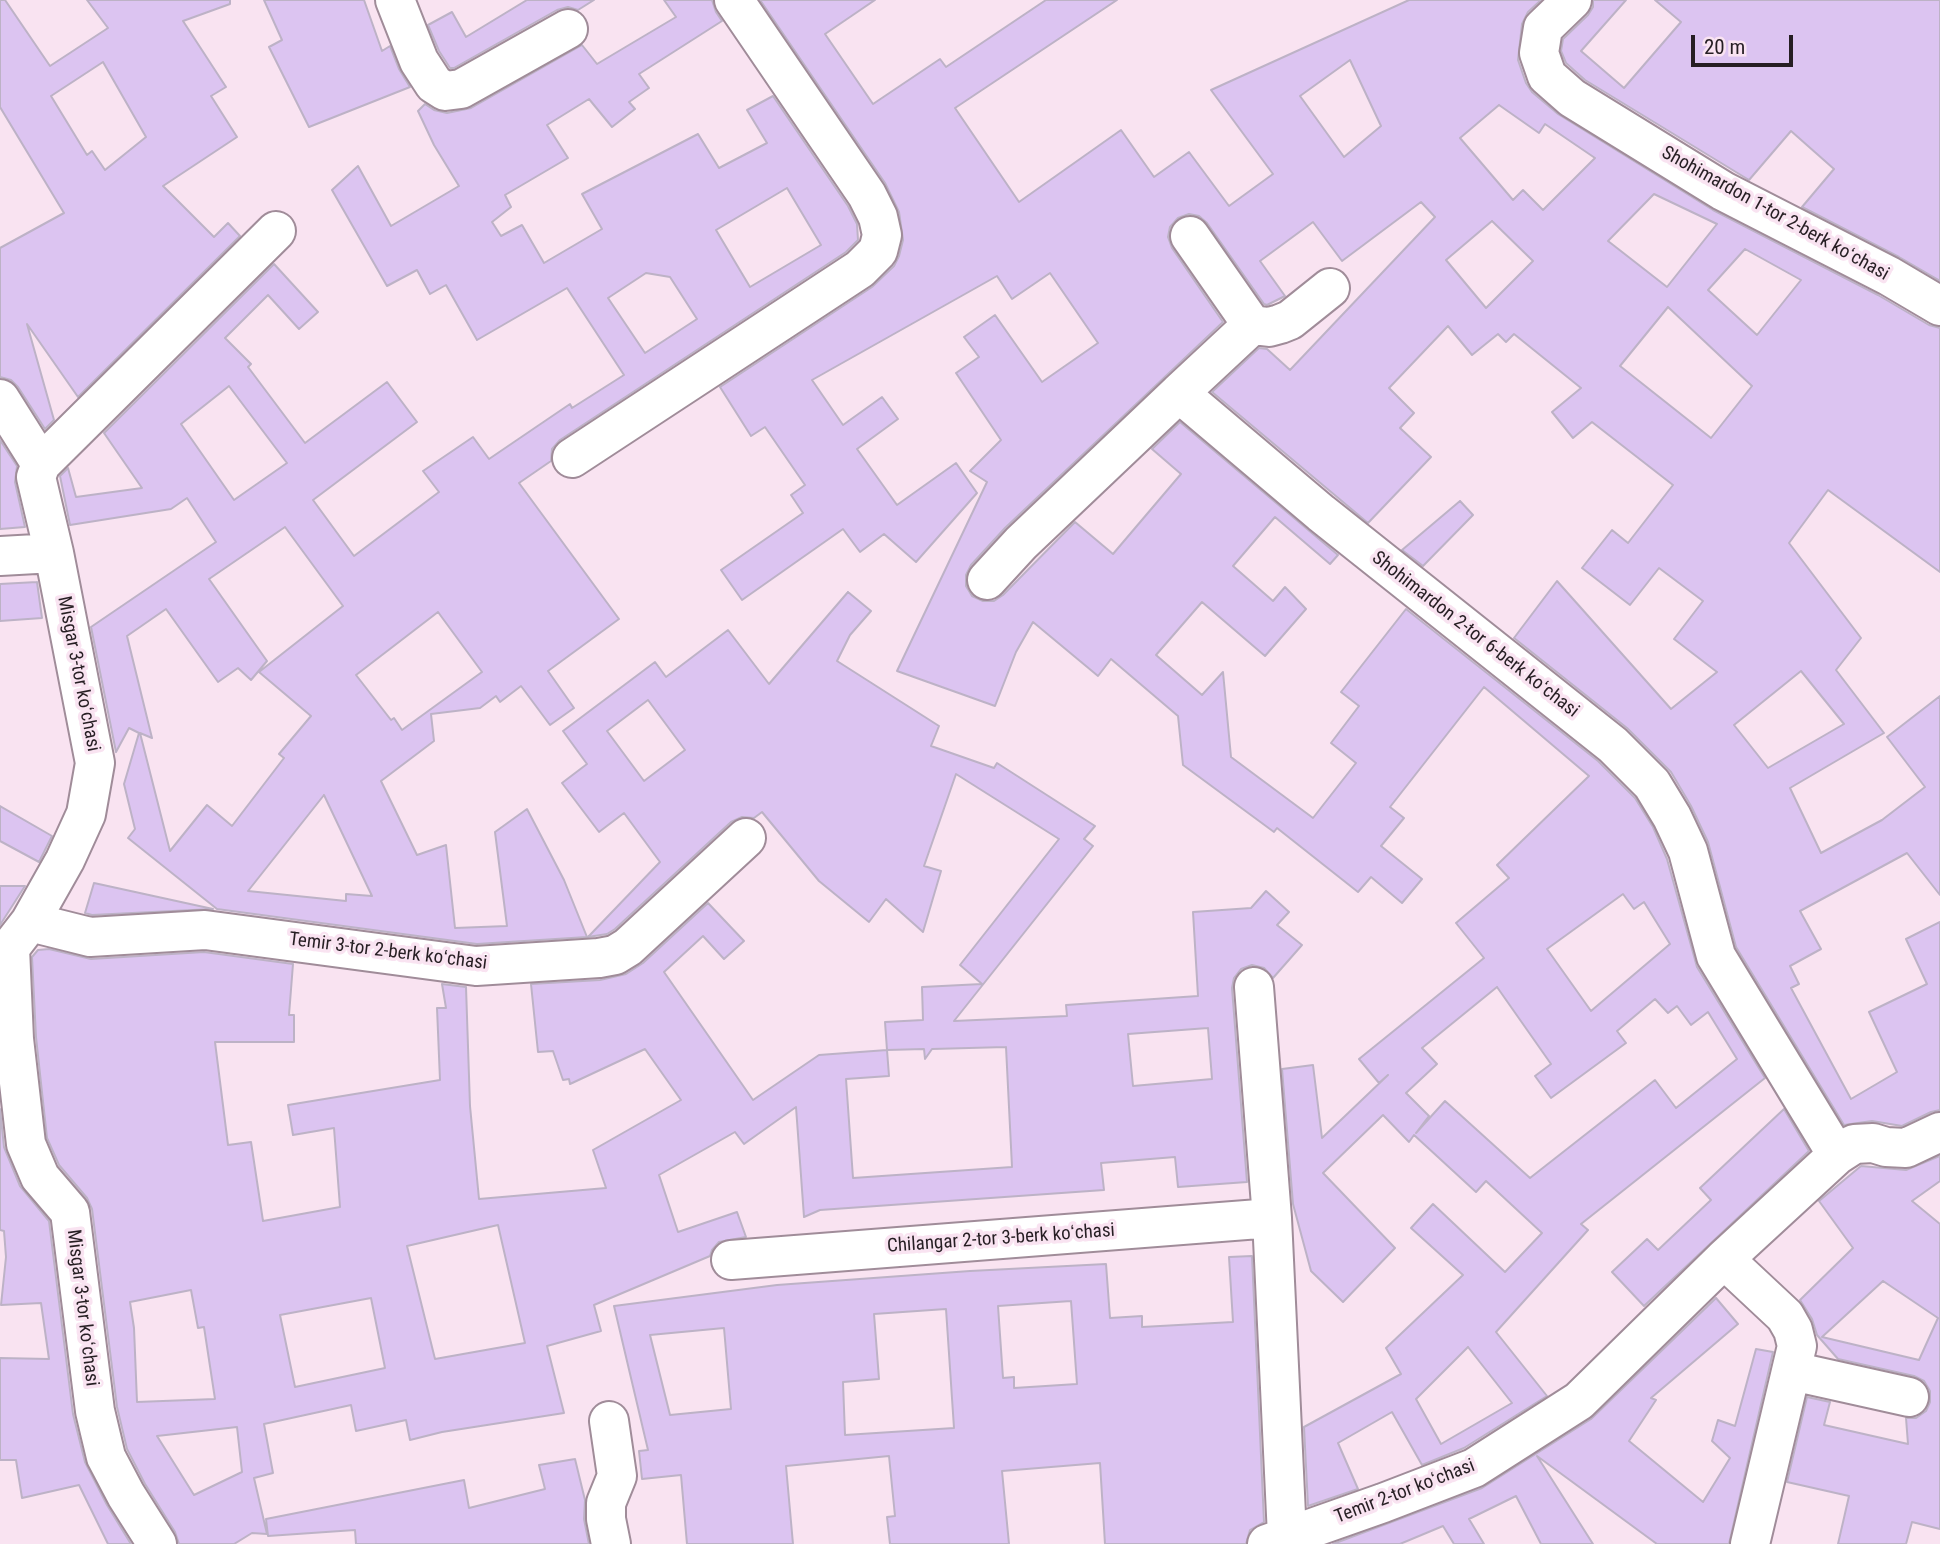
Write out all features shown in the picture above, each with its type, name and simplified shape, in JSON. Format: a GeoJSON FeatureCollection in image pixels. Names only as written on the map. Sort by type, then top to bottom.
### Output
{"type":"FeatureCollection","features":[{"type":"Feature","properties":{"kind":"street"},"geometry":{"type":"LineString","coordinates":[[395,0],[419,61],[434,84],[445,91],[461,89],[568,29]]}},
{"type":"Feature","properties":{"kind":"street"},"geometry":{"type":"LineString","coordinates":[[572,458],[860,268],[878,250],[882,234],[878,217],[867,195],[734,0]]}},
{"type":"Feature","properties":{"kind":"street","name":"Shohimardon 1-tor 2-berk koʻchasi"},"geometry":{"type":"LineString","coordinates":[[1572,0],[1543,27],[1539,53],[1547,76],[1572,98],[1723,191],[1889,276],[1940,306]]}},
{"type":"Feature","properties":{"kind":"street"},"geometry":{"type":"LineString","coordinates":[[0,399],[41,464],[276,232]]}},
{"type":"Feature","properties":{"kind":"street"},"geometry":{"type":"LineString","coordinates":[[1189,236],[1252,325],[1269,327],[1280,324],[1329,288]]}},
{"type":"Feature","properties":{"kind":"street"},"geometry":{"type":"LineString","coordinates":[[987,580],[1021,543],[1252,325]]}},
{"type":"Feature","properties":{"kind":"street","name":"Shohimardon 2-tor 6-berk koʻchasi"},"geometry":{"type":"LineString","coordinates":[[1178,393],[1321,513],[1613,745],[1652,783],[1688,851],[1716,956],[1837,1155]]}},
{"type":"Feature","properties":{"kind":"street","name":"Misgar 3-tor koʻchasi"},"geometry":{"type":"LineString","coordinates":[[41,464],[36,477],[95,763],[86,814],[65,860],[13,939],[14,1039],[26,1144],[40,1177],[69,1212],[95,1411],[106,1457],[157,1544]]}},
{"type":"Feature","properties":{"kind":"street"},"geometry":{"type":"LineString","coordinates":[[0,556],[54,554]]}},
{"type":"Feature","properties":{"kind":"street","name":"Temir 3-tor 2-berk koʻchasi"},"geometry":{"type":"LineString","coordinates":[[13,939],[205,930],[476,966],[599,958],[615,955],[628,947],[746,838]]}},
{"type":"Feature","properties":{"kind":"street"},"geometry":{"type":"LineString","coordinates":[[1255,987],[1272,1218],[1277,1540]]}},
{"type":"Feature","properties":{"kind":"street"},"geometry":{"type":"LineString","coordinates":[[1837,1155],[1854,1144],[1906,1147],[1940,1132]]}},
{"type":"Feature","properties":{"kind":"street","name":"Temir 2-tor koʻchasi"},"geometry":{"type":"LineString","coordinates":[[1277,1540],[1474,1468],[1579,1401],[1724,1259],[1837,1155]]}},
{"type":"Feature","properties":{"kind":"street","name":"Chilangar 2-tor 3-berk koʻchasi"},"geometry":{"type":"LineString","coordinates":[[731,1260],[1272,1218]]}},
{"type":"Feature","properties":{"kind":"street"},"geometry":{"type":"LineString","coordinates":[[1724,1259],[1785,1316],[1794,1330],[1797,1346],[1750,1544]]}},
{"type":"Feature","properties":{"kind":"street"},"geometry":{"type":"LineString","coordinates":[[1792,1371],[1909,1397]]}},
{"type":"Feature","properties":{"kind":"street"},"geometry":{"type":"LineString","coordinates":[[608,1421],[617,1476],[606,1503],[611,1544]]}},
{"type":"Feature","properties":{"kind":"building"},"geometry":{"type":"Polygon","coordinates":[[[0,0],[5,0],[50,66],[108,28],[87,0],[230,0],[230,4],[183,21],[226,87],[211,96],[237,137],[163,186],[214,237],[228,223],[240,236],[78,397],[27,324],[54,420],[45,429],[18,387],[11,380],[0,377],[0,248],[64,213],[0,107],[0,0]],[[103,62],[51,96],[87,155],[92,151],[105,170],[146,137],[103,62]]]}},
{"type":"Feature","properties":{"kind":"building"},"geometry":{"type":"Polygon","coordinates":[[[264,0],[364,0],[382,51],[390,46],[410,87],[309,127],[269,47],[282,40],[264,0]]]}},
{"type":"Feature","properties":{"kind":"building"},"geometry":{"type":"Polygon","coordinates":[[[527,0],[594,0],[578,10],[568,7],[557,10],[450,68],[428,25],[452,12],[466,37],[527,0]]]}},
{"type":"Feature","properties":{"kind":"building"},"geometry":{"type":"Polygon","coordinates":[[[664,0],[712,0],[722,21],[639,74],[649,88],[629,102],[635,109],[612,127],[589,99],[547,125],[568,158],[505,195],[511,207],[492,222],[501,236],[522,225],[544,263],[602,229],[582,194],[698,134],[719,168],[767,143],[747,110],[773,96],[848,206],[857,224],[858,240],[846,252],[560,440],[552,449],[551,461],[519,483],[619,619],[548,671],[574,708],[550,725],[521,686],[500,702],[496,696],[480,708],[431,714],[434,741],[381,781],[417,855],[446,845],[455,928],[507,926],[495,832],[527,809],[564,880],[587,937],[477,944],[217,909],[128,838],[135,829],[124,784],[139,733],[129,728],[116,752],[91,627],[216,542],[187,498],[171,509],[70,525],[60,476],[68,468],[76,497],[142,488],[104,433],[274,264],[318,312],[299,329],[268,295],[225,338],[251,364],[248,367],[305,443],[387,382],[417,422],[313,500],[354,556],[439,492],[423,471],[473,437],[489,459],[570,404],[572,408],[624,375],[567,288],[477,340],[446,285],[430,294],[417,270],[387,286],[332,190],[358,166],[391,226],[459,186],[434,145],[418,111],[425,104],[434,110],[447,113],[471,108],[582,45],[597,64],[676,17],[664,0]],[[787,188],[716,230],[750,287],[821,245],[787,188]],[[646,273],[608,298],[645,353],[697,319],[670,277],[646,273]],[[229,386],[181,424],[234,500],[287,463],[229,386]],[[285,527],[209,579],[267,661],[251,680],[238,668],[218,682],[166,609],[127,636],[152,738],[140,733],[170,851],[207,805],[232,826],[284,758],[279,754],[311,716],[259,672],[343,606],[285,527]],[[438,612],[356,675],[402,730],[482,672],[438,612]],[[324,795],[248,891],[346,901],[346,894],[372,896],[324,795]]]}},
{"type":"Feature","properties":{"kind":"building"},"geometry":{"type":"Polygon","coordinates":[[[760,0],[875,0],[825,34],[873,104],[940,59],[946,67],[1046,0],[1117,0],[955,108],[1019,202],[1121,130],[1154,177],[1189,152],[1229,206],[1273,174],[1211,90],[1409,0],[1541,0],[1528,12],[1522,24],[1518,60],[1532,92],[1558,114],[1713,210],[1878,295],[1929,325],[1940,328],[1940,572],[1828,490],[1789,543],[1861,638],[1836,670],[1884,733],[1790,788],[1821,853],[1882,820],[1925,787],[1887,737],[1940,696],[1940,895],[1907,853],[1800,911],[1821,949],[1790,966],[1799,984],[1791,988],[1851,1099],[1897,1072],[1869,1012],[1927,984],[1906,939],[1940,922],[1940,1110],[1902,1126],[1872,1121],[1844,1125],[1736,947],[1708,842],[1671,772],[1627,728],[1514,638],[1557,581],[1671,709],[1717,672],[1674,639],[1703,601],[1659,568],[1630,605],[1582,568],[1612,530],[1628,543],[1673,485],[1592,422],[1573,438],[1552,412],[1581,388],[1514,334],[1506,342],[1498,334],[1472,355],[1448,326],[1389,388],[1414,413],[1400,428],[1431,457],[1368,523],[1212,392],[1259,348],[1267,349],[1290,370],[1435,217],[1421,202],[1342,261],[1313,222],[1260,261],[1285,296],[1267,305],[1207,223],[1199,216],[1189,214],[1178,218],[1170,227],[1168,237],[1172,248],[1223,322],[1005,528],[971,565],[966,575],[966,586],[972,596],[983,601],[994,601],[1003,595],[1075,522],[1113,554],[1181,474],[1152,449],[1180,422],[1338,555],[1330,564],[1275,517],[1233,566],[1273,601],[1285,587],[1306,609],[1265,656],[1202,602],[1156,655],[1202,695],[1223,672],[1231,757],[1313,818],[1356,763],[1331,743],[1359,706],[1341,692],[1406,609],[1598,761],[1635,798],[1653,827],[1667,859],[1697,967],[1765,1078],[1581,1224],[1588,1230],[1496,1332],[1547,1396],[1464,1448],[1422,1465],[1392,1412],[1338,1443],[1358,1489],[1308,1506],[1304,1427],[1401,1374],[1386,1348],[1463,1275],[1411,1228],[1433,1204],[1505,1272],[1542,1233],[1486,1181],[1476,1192],[1414,1135],[1409,1142],[1383,1115],[1323,1173],[1395,1248],[1343,1302],[1311,1271],[1293,1204],[1282,1069],[1313,1065],[1322,1138],[1388,1075],[1379,1083],[1359,1059],[1484,958],[1456,923],[1509,878],[1497,865],[1589,776],[1484,687],[1390,807],[1404,818],[1381,846],[1422,879],[1402,903],[1371,877],[1358,892],[1277,828],[1274,832],[1183,765],[1178,716],[1111,659],[1098,676],[1033,622],[1016,652],[995,706],[897,671],[987,482],[970,471],[1001,440],[956,373],[979,357],[964,337],[995,315],[1042,382],[1098,343],[1050,273],[1012,299],[997,276],[812,380],[843,425],[882,397],[898,419],[857,449],[897,505],[956,463],[977,493],[916,562],[884,534],[860,552],[843,529],[742,600],[721,570],[803,513],[791,495],[805,485],[765,427],[751,436],[720,387],[872,287],[894,266],[903,240],[899,212],[885,183],[760,0]],[[1350,60],[1300,96],[1344,157],[1381,126],[1350,60]],[[1499,105],[1460,138],[1513,200],[1523,190],[1543,210],[1595,158],[1545,124],[1539,133],[1499,105]],[[1654,194],[1608,241],[1667,287],[1717,224],[1654,194]],[[1492,221],[1446,260],[1486,308],[1533,261],[1492,221]],[[1745,249],[1708,290],[1757,335],[1801,280],[1745,249]],[[1668,307],[1620,366],[1711,438],[1752,386],[1668,307]],[[1801,671],[1734,725],[1768,768],[1844,724],[1801,671]],[[1623,894],[1547,949],[1591,1011],[1670,944],[1644,902],[1634,909],[1623,894]],[[1497,987],[1422,1048],[1437,1064],[1406,1093],[1429,1116],[1416,1133],[1445,1101],[1530,1178],[1655,1080],[1676,1108],[1737,1059],[1708,1012],[1691,1025],[1677,1006],[1668,1013],[1655,999],[1617,1031],[1626,1043],[1551,1098],[1535,1076],[1551,1064],[1497,987]],[[1468,1347],[1416,1399],[1441,1444],[1512,1403],[1468,1347]]]}},
{"type":"Feature","properties":{"kind":"building"},"geometry":{"type":"Polygon","coordinates":[[[1593,0],[1626,0],[1581,51],[1624,88],[1681,22],[1655,0],[1940,0],[1940,281],[1802,207],[1834,169],[1791,131],[1749,180],[1585,80],[1566,63],[1561,51],[1563,39],[1588,15],[1593,7],[1593,0]]]}},
{"type":"Feature","properties":{"kind":"building"},"geometry":{"type":"Polygon","coordinates":[[[0,440],[17,466],[15,482],[25,527],[0,529],[0,440]]]}},
{"type":"Feature","properties":{"kind":"building"},"geometry":{"type":"Polygon","coordinates":[[[1460,501],[1473,515],[1423,566],[1402,550],[1460,501]]]}},
{"type":"Feature","properties":{"kind":"building"},"geometry":{"type":"Polygon","coordinates":[[[37,582],[42,618],[0,621],[0,584],[37,582]]]}},
{"type":"Feature","properties":{"kind":"building"},"geometry":{"type":"Polygon","coordinates":[[[848,592],[871,611],[850,635],[837,661],[939,726],[931,746],[994,768],[997,763],[1095,826],[1084,839],[1093,846],[954,1021],[1067,1016],[1066,1005],[1198,996],[1193,912],[1251,908],[1266,891],[1289,912],[1277,925],[1302,945],[1273,978],[1264,968],[1252,965],[1241,969],[1234,978],[1232,988],[1247,1182],[1178,1187],[1175,1157],[1101,1163],[1104,1190],[820,1210],[804,1217],[796,1107],[744,1144],[735,1132],[659,1175],[678,1232],[737,1212],[746,1237],[719,1242],[710,1256],[594,1305],[601,1331],[547,1346],[564,1413],[442,1432],[410,1440],[406,1420],[356,1431],[351,1405],[264,1424],[273,1473],[254,1478],[267,1534],[252,1533],[234,1544],[179,1544],[175,1532],[127,1449],[117,1407],[92,1209],[87,1198],[59,1165],[47,1138],[36,1037],[32,957],[38,950],[49,949],[91,959],[204,952],[293,964],[289,1015],[294,1015],[294,1042],[215,1042],[228,1145],[251,1142],[263,1221],[340,1207],[334,1128],[293,1135],[288,1105],[440,1080],[437,1008],[446,1008],[442,984],[466,987],[470,1106],[479,1199],[606,1188],[593,1150],[681,1100],[645,1049],[570,1084],[569,1079],[563,1080],[553,1051],[538,1052],[531,984],[600,980],[626,974],[643,963],[708,903],[744,941],[724,959],[703,936],[664,972],[753,1100],[819,1055],[887,1050],[885,1022],[923,1020],[922,987],[982,984],[960,965],[1059,839],[956,774],[924,866],[941,871],[923,932],[886,899],[869,922],[819,881],[762,812],[754,818],[742,817],[731,822],[615,929],[607,934],[588,937],[660,862],[624,813],[599,832],[562,783],[587,764],[563,731],[655,662],[666,677],[728,630],[769,684],[848,592]],[[648,700],[607,731],[644,781],[685,750],[648,700]],[[1208,1028],[1128,1034],[1133,1086],[1212,1079],[1208,1028]],[[1006,1047],[932,1049],[925,1059],[924,1049],[887,1050],[889,1076],[846,1079],[853,1178],[1012,1167],[1006,1047]],[[498,1225],[407,1246],[435,1359],[525,1343],[498,1225]],[[191,1290],[130,1302],[134,1328],[137,1402],[215,1399],[204,1327],[198,1328],[191,1290]],[[371,1298],[280,1315],[295,1387],[385,1368],[371,1298]],[[237,1427],[157,1436],[194,1495],[242,1472],[237,1427]]]}},
{"type":"Feature","properties":{"kind":"building"},"geometry":{"type":"Polygon","coordinates":[[[0,806],[52,836],[39,862],[0,841],[0,806]]]}},
{"type":"Feature","properties":{"kind":"building"},"geometry":{"type":"Polygon","coordinates":[[[94,883],[213,909],[92,915],[85,913],[94,883]]]}},
{"type":"Feature","properties":{"kind":"building"},"geometry":{"type":"Polygon","coordinates":[[[0,886],[25,886],[0,925],[0,886]]]}},
{"type":"Feature","properties":{"kind":"building"},"geometry":{"type":"Polygon","coordinates":[[[0,1109],[4,1147],[20,1186],[49,1221],[73,1414],[85,1462],[131,1544],[108,1544],[79,1485],[22,1498],[16,1460],[0,1460],[0,1358],[49,1359],[41,1303],[1,1305],[6,1257],[4,1231],[0,1230],[0,1109]]]}},
{"type":"Feature","properties":{"kind":"building"},"geometry":{"type":"Polygon","coordinates":[[[1784,1109],[1809,1151],[1644,1306],[1612,1272],[1647,1239],[1658,1250],[1711,1200],[1700,1188],[1784,1109]]]}},
{"type":"Feature","properties":{"kind":"building"},"geometry":{"type":"Polygon","coordinates":[[[1940,1156],[1940,1181],[1912,1201],[1940,1224],[1940,1529],[1912,1522],[1906,1544],[1838,1544],[1849,1496],[1787,1482],[1807,1397],[1830,1402],[1824,1425],[1908,1444],[1906,1418],[1916,1418],[1926,1411],[1930,1402],[1930,1391],[1924,1381],[1914,1376],[1838,1359],[1817,1335],[1812,1319],[1800,1300],[1853,1248],[1819,1201],[1861,1166],[1906,1170],[1940,1156]],[[1883,1281],[1822,1337],[1919,1360],[1938,1318],[1883,1281]]]}},
{"type":"Feature","properties":{"kind":"building"},"geometry":{"type":"Polygon","coordinates":[[[1252,1256],[1264,1522],[1250,1530],[1246,1544],[1105,1544],[1100,1463],[1002,1471],[1009,1544],[890,1544],[887,1517],[895,1516],[889,1456],[786,1466],[793,1544],[687,1544],[681,1475],[642,1479],[639,1451],[648,1450],[614,1306],[777,1285],[1106,1264],[1110,1318],[1142,1316],[1142,1327],[1233,1322],[1229,1257],[1252,1256]],[[1071,1301],[998,1306],[1003,1378],[1014,1377],[1014,1388],[1077,1384],[1071,1301]],[[946,1309],[874,1314],[879,1379],[843,1382],[845,1435],[954,1428],[946,1309]],[[724,1328],[650,1335],[670,1415],[731,1409],[724,1328]]]}},
{"type":"Feature","properties":{"kind":"building"},"geometry":{"type":"Polygon","coordinates":[[[1716,1298],[1738,1324],[1651,1398],[1656,1400],[1629,1441],[1703,1502],[1730,1458],[1712,1441],[1718,1420],[1735,1426],[1756,1349],[1773,1352],[1729,1544],[1657,1544],[1537,1456],[1593,1544],[1541,1544],[1516,1496],[1469,1519],[1484,1544],[1454,1544],[1443,1526],[1400,1544],[1333,1544],[1482,1488],[1591,1419],[1716,1298]]]}},
{"type":"Feature","properties":{"kind":"building"},"geometry":{"type":"Polygon","coordinates":[[[575,1459],[585,1500],[584,1519],[589,1544],[356,1544],[355,1530],[268,1536],[266,1519],[464,1480],[469,1508],[545,1489],[539,1465],[575,1459]]]}}]}
